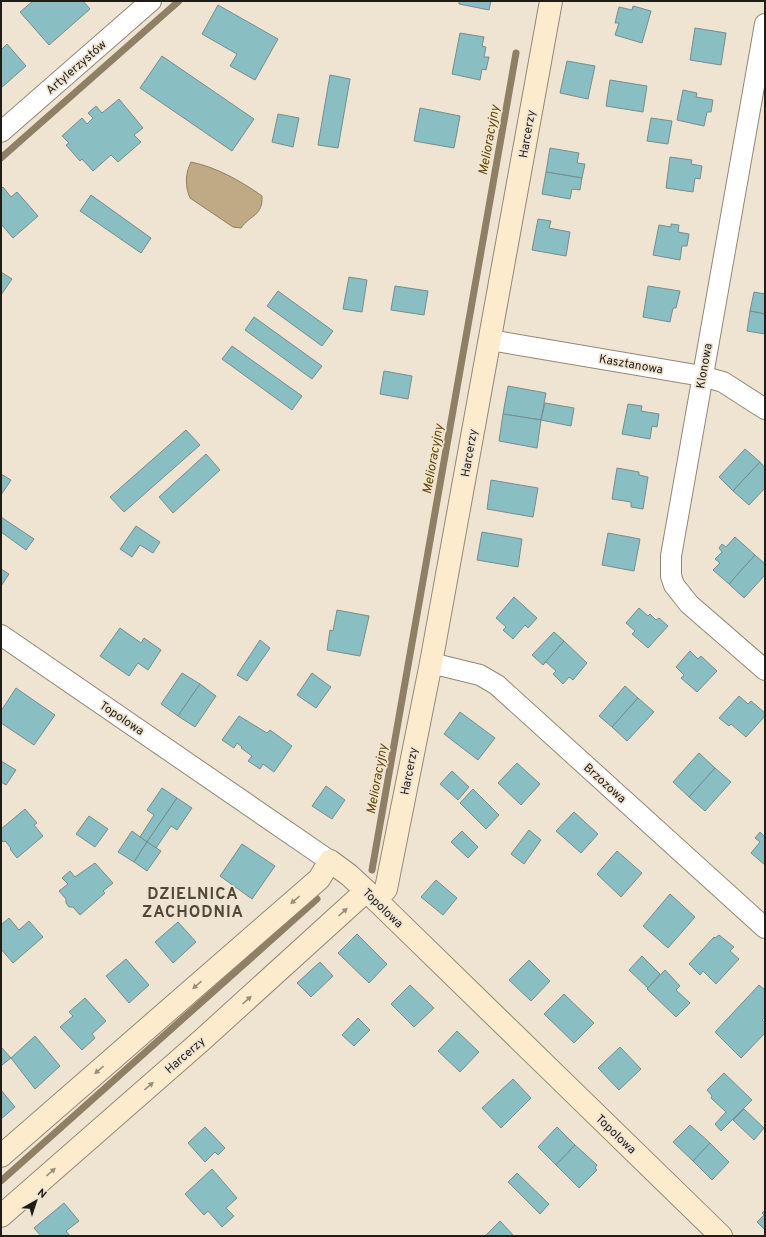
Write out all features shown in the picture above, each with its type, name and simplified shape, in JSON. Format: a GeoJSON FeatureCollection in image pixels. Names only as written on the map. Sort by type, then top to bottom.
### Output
{"type":"FeatureCollection","features":[{"type":"Feature","properties":{"kind":"street","name":"Artylerzystów"},"geometry":{"type":"LineString","coordinates":[[1,132],[151,1]]}},
{"type":"Feature","properties":{"kind":"street","name":"Harcerzy"},"geometry":{"type":"LineString","coordinates":[[1,1216],[202,1040],[371,896],[386,889],[431,663],[551,1]]}},
{"type":"Feature","properties":{"kind":"street","name":"Klonowa"},"geometry":{"type":"LineString","coordinates":[[765,24],[671,556],[671,576],[674,585],[689,604],[765,670]]}},
{"type":"Feature","properties":{"kind":"street","name":"Kasztanowa"},"geometry":{"type":"LineString","coordinates":[[490,340],[702,376],[723,382],[758,403],[765,409]]}},
{"type":"Feature","properties":{"kind":"street","name":"Topolowa"},"geometry":{"type":"LineString","coordinates":[[1,635],[330,861],[371,896],[721,1236]]}},
{"type":"Feature","properties":{"kind":"street","name":"Brzozowa"},"geometry":{"type":"LineString","coordinates":[[431,663],[480,675],[497,685],[765,928]]}},
{"type":"Feature","properties":{"kind":"street"},"geometry":{"type":"LineString","coordinates":[[1,1156],[319,879],[330,861]]}},
{"type":"Feature","properties":{"kind":"shaded area"},"geometry":{"type":"Polygon","coordinates":[[[191,162],[210,167],[228,175],[262,196],[261,207],[256,214],[241,228],[233,227],[190,198],[186,180],[191,162]]]}},
{"type":"Feature","properties":{"kind":"building"},"geometry":{"type":"Polygon","coordinates":[[[33,1],[83,1],[90,9],[49,45],[20,12],[33,1]]]}},
{"type":"Feature","properties":{"kind":"building"},"geometry":{"type":"Polygon","coordinates":[[[459,1],[491,1],[489,10],[459,4],[459,1]]]}},
{"type":"Feature","properties":{"kind":"building"},"geometry":{"type":"Polygon","coordinates":[[[218,5],[278,39],[255,80],[230,66],[237,54],[202,34],[218,5]]]}},
{"type":"Feature","properties":{"kind":"building"},"geometry":{"type":"Polygon","coordinates":[[[633,6],[651,11],[642,43],[615,35],[619,23],[615,23],[619,7],[632,10],[633,6]]]}},
{"type":"Feature","properties":{"kind":"building"},"geometry":{"type":"Polygon","coordinates":[[[695,28],[726,33],[721,65],[690,60],[695,28]]]}},
{"type":"Feature","properties":{"kind":"building"},"geometry":{"type":"Polygon","coordinates":[[[460,33],[484,37],[482,46],[486,47],[484,57],[489,57],[486,70],[482,69],[480,80],[452,74],[460,33]]]}},
{"type":"Feature","properties":{"kind":"building"},"geometry":{"type":"Polygon","coordinates":[[[7,44],[26,66],[1,88],[1,50],[7,44]]]}},
{"type":"Feature","properties":{"kind":"building"},"geometry":{"type":"Polygon","coordinates":[[[162,56],[254,119],[232,151],[140,88],[162,56]]]}},
{"type":"Feature","properties":{"kind":"building"},"geometry":{"type":"Polygon","coordinates":[[[567,61],[595,66],[588,99],[560,93],[567,61]]]}},
{"type":"Feature","properties":{"kind":"building"},"geometry":{"type":"Polygon","coordinates":[[[330,75],[350,79],[338,148],[318,145],[330,75]]]}},
{"type":"Feature","properties":{"kind":"building"},"geometry":{"type":"Polygon","coordinates":[[[610,80],[647,86],[643,112],[606,106],[610,80]]]}},
{"type":"Feature","properties":{"kind":"building"},"geometry":{"type":"Polygon","coordinates":[[[683,90],[697,93],[696,97],[713,100],[711,112],[707,112],[704,126],[677,120],[683,90]]]}},
{"type":"Feature","properties":{"kind":"building"},"geometry":{"type":"Polygon","coordinates":[[[119,99],[143,128],[134,135],[141,142],[118,162],[111,155],[93,171],[82,159],[80,161],[66,145],[69,143],[62,136],[82,118],[87,124],[93,118],[88,113],[96,106],[102,113],[119,99]]]}},
{"type":"Feature","properties":{"kind":"building"},"geometry":{"type":"Polygon","coordinates":[[[420,108],[460,116],[454,148],[414,141],[420,108]]]}},
{"type":"Feature","properties":{"kind":"building"},"geometry":{"type":"Polygon","coordinates":[[[278,114],[299,118],[293,147],[272,142],[278,114]]]}},
{"type":"Feature","properties":{"kind":"building"},"geometry":{"type":"Polygon","coordinates":[[[651,118],[672,121],[668,144],[647,141],[651,118]]]}},
{"type":"Feature","properties":{"kind":"building"},"geometry":{"type":"Polygon","coordinates":[[[550,148],[579,153],[577,163],[585,164],[582,178],[546,172],[550,148]]]}},
{"type":"Feature","properties":{"kind":"building"},"geometry":{"type":"Polygon","coordinates":[[[670,157],[692,160],[691,164],[702,166],[700,179],[695,178],[693,192],[666,188],[670,157]]]}},
{"type":"Feature","properties":{"kind":"building"},"geometry":{"type":"Polygon","coordinates":[[[546,172],[582,178],[580,190],[572,189],[570,199],[542,194],[546,172]]]}},
{"type":"Feature","properties":{"kind":"building"},"geometry":{"type":"Polygon","coordinates":[[[3,187],[11,197],[17,192],[38,216],[13,238],[1,224],[1,189],[3,187]]]}},
{"type":"Feature","properties":{"kind":"building"},"geometry":{"type":"Polygon","coordinates":[[[91,195],[151,238],[141,253],[80,211],[91,195]]]}},
{"type":"Feature","properties":{"kind":"building"},"geometry":{"type":"Polygon","coordinates":[[[538,219],[551,221],[549,228],[570,232],[566,256],[532,250],[538,219]]]}},
{"type":"Feature","properties":{"kind":"building"},"geometry":{"type":"Polygon","coordinates":[[[671,224],[679,225],[678,232],[689,234],[687,246],[682,246],[680,260],[653,255],[659,225],[671,227],[671,224]]]}},
{"type":"Feature","properties":{"kind":"building"},"geometry":{"type":"Polygon","coordinates":[[[1,272],[12,279],[1,295],[1,272]]]}},
{"type":"Feature","properties":{"kind":"building"},"geometry":{"type":"Polygon","coordinates":[[[349,277],[367,280],[362,312],[343,309],[349,277]]]}},
{"type":"Feature","properties":{"kind":"building"},"geometry":{"type":"Polygon","coordinates":[[[395,286],[428,291],[424,315],[391,310],[395,286]]]}},
{"type":"Feature","properties":{"kind":"building"},"geometry":{"type":"Polygon","coordinates":[[[648,286],[680,291],[676,308],[673,308],[670,322],[643,317],[648,286]]]}},
{"type":"Feature","properties":{"kind":"building"},"geometry":{"type":"Polygon","coordinates":[[[278,291],[333,331],[322,346],[267,306],[278,291]]]}},
{"type":"Feature","properties":{"kind":"building"},"geometry":{"type":"Polygon","coordinates":[[[754,292],[765,294],[765,314],[750,311],[754,292]]]}},
{"type":"Feature","properties":{"kind":"building"},"geometry":{"type":"Polygon","coordinates":[[[750,311],[765,314],[765,334],[747,331],[750,311]]]}},
{"type":"Feature","properties":{"kind":"building"},"geometry":{"type":"Polygon","coordinates":[[[254,317],[322,366],[312,379],[245,330],[254,317]]]}},
{"type":"Feature","properties":{"kind":"building"},"geometry":{"type":"Polygon","coordinates":[[[232,346],[302,396],[292,410],[222,359],[232,346]]]}},
{"type":"Feature","properties":{"kind":"building"},"geometry":{"type":"Polygon","coordinates":[[[384,371],[412,376],[408,399],[380,394],[384,371]]]}},
{"type":"Feature","properties":{"kind":"building"},"geometry":{"type":"Polygon","coordinates":[[[508,386],[546,393],[541,420],[503,414],[508,386]]]}},
{"type":"Feature","properties":{"kind":"building"},"geometry":{"type":"Polygon","coordinates":[[[545,403],[574,408],[571,426],[541,420],[545,403]]]}},
{"type":"Feature","properties":{"kind":"building"},"geometry":{"type":"Polygon","coordinates":[[[628,404],[642,406],[641,411],[659,414],[657,427],[652,426],[650,439],[622,434],[628,404]]]}},
{"type":"Feature","properties":{"kind":"building"},"geometry":{"type":"Polygon","coordinates":[[[503,414],[541,420],[537,448],[499,441],[503,414]]]}},
{"type":"Feature","properties":{"kind":"building"},"geometry":{"type":"Polygon","coordinates":[[[186,430],[200,445],[124,512],[110,497],[186,430]]]}},
{"type":"Feature","properties":{"kind":"building"},"geometry":{"type":"Polygon","coordinates":[[[745,449],[760,462],[733,491],[719,477],[745,449]]]}},
{"type":"Feature","properties":{"kind":"building"},"geometry":{"type":"Polygon","coordinates":[[[206,454],[220,470],[173,513],[159,497],[206,454]]]}},
{"type":"Feature","properties":{"kind":"building"},"geometry":{"type":"Polygon","coordinates":[[[760,462],[765,468],[765,488],[749,505],[733,491],[760,462]]]}},
{"type":"Feature","properties":{"kind":"building"},"geometry":{"type":"Polygon","coordinates":[[[617,468],[639,472],[639,475],[648,477],[643,509],[631,507],[631,502],[612,499],[617,468]]]}},
{"type":"Feature","properties":{"kind":"building"},"geometry":{"type":"Polygon","coordinates":[[[1,474],[11,480],[1,495],[1,474]]]}},
{"type":"Feature","properties":{"kind":"building"},"geometry":{"type":"Polygon","coordinates":[[[491,480],[538,488],[533,517],[487,509],[491,480]]]}},
{"type":"Feature","properties":{"kind":"building"},"geometry":{"type":"Polygon","coordinates":[[[1,517],[34,539],[26,550],[1,532],[1,517]]]}},
{"type":"Feature","properties":{"kind":"building"},"geometry":{"type":"Polygon","coordinates":[[[136,526],[160,542],[153,553],[140,545],[132,557],[120,549],[136,526]]]}},
{"type":"Feature","properties":{"kind":"building"},"geometry":{"type":"Polygon","coordinates":[[[482,532],[522,539],[518,567],[477,560],[482,532]]]}},
{"type":"Feature","properties":{"kind":"building"},"geometry":{"type":"Polygon","coordinates":[[[608,533],[640,539],[634,571],[602,565],[608,533]]]}},
{"type":"Feature","properties":{"kind":"building"},"geometry":{"type":"Polygon","coordinates":[[[735,537],[755,555],[729,584],[713,570],[720,563],[715,559],[722,552],[719,548],[722,544],[726,547],[735,537]]]}},
{"type":"Feature","properties":{"kind":"building"},"geometry":{"type":"Polygon","coordinates":[[[755,555],[765,564],[765,575],[744,598],[729,584],[755,555]]]}},
{"type":"Feature","properties":{"kind":"building"},"geometry":{"type":"Polygon","coordinates":[[[1,569],[9,574],[1,586],[1,569]]]}},
{"type":"Feature","properties":{"kind":"building"},"geometry":{"type":"Polygon","coordinates":[[[514,597],[537,618],[528,628],[525,625],[513,639],[503,630],[506,627],[496,618],[514,597]]]}},
{"type":"Feature","properties":{"kind":"building"},"geometry":{"type":"Polygon","coordinates":[[[639,608],[648,616],[650,614],[656,620],[659,618],[668,626],[648,648],[632,634],[635,631],[626,623],[639,608]]]}},
{"type":"Feature","properties":{"kind":"building"},"geometry":{"type":"Polygon","coordinates":[[[337,610],[369,616],[360,656],[327,650],[330,630],[333,631],[337,610]]]}},
{"type":"Feature","properties":{"kind":"building"},"geometry":{"type":"Polygon","coordinates":[[[120,628],[141,643],[144,638],[161,650],[148,670],[138,663],[129,676],[100,656],[120,628]]]}},
{"type":"Feature","properties":{"kind":"building"},"geometry":{"type":"Polygon","coordinates":[[[554,632],[564,641],[543,665],[532,655],[554,632]]]}},
{"type":"Feature","properties":{"kind":"building"},"geometry":{"type":"Polygon","coordinates":[[[260,640],[270,648],[247,681],[237,675],[260,640]]]}},
{"type":"Feature","properties":{"kind":"building"},"geometry":{"type":"Polygon","coordinates":[[[564,641],[587,663],[573,680],[569,677],[563,684],[553,674],[556,671],[546,662],[543,665],[564,641]]]}},
{"type":"Feature","properties":{"kind":"building"},"geometry":{"type":"Polygon","coordinates":[[[690,651],[698,659],[701,656],[717,671],[697,692],[681,678],[684,675],[676,667],[690,651]]]}},
{"type":"Feature","properties":{"kind":"building"},"geometry":{"type":"Polygon","coordinates":[[[182,673],[200,684],[178,716],[161,704],[182,673]]]}},
{"type":"Feature","properties":{"kind":"building"},"geometry":{"type":"Polygon","coordinates":[[[312,673],[331,687],[316,708],[297,695],[312,673]]]}},
{"type":"Feature","properties":{"kind":"building"},"geometry":{"type":"Polygon","coordinates":[[[200,684],[216,696],[195,727],[178,716],[200,684]]]}},
{"type":"Feature","properties":{"kind":"building"},"geometry":{"type":"Polygon","coordinates":[[[625,686],[638,698],[612,727],[599,716],[625,686]]]}},
{"type":"Feature","properties":{"kind":"building"},"geometry":{"type":"Polygon","coordinates":[[[16,688],[55,715],[34,745],[1,723],[1,711],[16,688]]]}},
{"type":"Feature","properties":{"kind":"building"},"geometry":{"type":"Polygon","coordinates":[[[739,696],[748,704],[751,701],[765,713],[765,716],[746,737],[731,724],[729,726],[719,718],[739,696]]]}},
{"type":"Feature","properties":{"kind":"building"},"geometry":{"type":"Polygon","coordinates":[[[638,698],[654,712],[627,741],[612,727],[638,698]]]}},
{"type":"Feature","properties":{"kind":"building"},"geometry":{"type":"Polygon","coordinates":[[[460,712],[495,738],[478,760],[444,734],[460,712]]]}},
{"type":"Feature","properties":{"kind":"building"},"geometry":{"type":"Polygon","coordinates":[[[239,716],[267,733],[270,730],[292,746],[274,772],[263,764],[260,769],[248,761],[252,756],[237,743],[234,748],[222,740],[239,716]]]}},
{"type":"Feature","properties":{"kind":"building"},"geometry":{"type":"Polygon","coordinates":[[[699,753],[715,768],[689,797],[673,782],[699,753]]]}},
{"type":"Feature","properties":{"kind":"building"},"geometry":{"type":"Polygon","coordinates":[[[1,761],[16,770],[6,785],[1,782],[1,761]]]}},
{"type":"Feature","properties":{"kind":"building"},"geometry":{"type":"Polygon","coordinates":[[[517,763],[540,784],[521,805],[498,783],[517,763]]]}},
{"type":"Feature","properties":{"kind":"building"},"geometry":{"type":"Polygon","coordinates":[[[715,768],[731,782],[705,811],[689,797],[715,768]]]}},
{"type":"Feature","properties":{"kind":"building"},"geometry":{"type":"Polygon","coordinates":[[[452,771],[469,787],[458,800],[440,784],[452,771]]]}},
{"type":"Feature","properties":{"kind":"building"},"geometry":{"type":"Polygon","coordinates":[[[326,786],[345,800],[332,819],[312,806],[326,786]]]}},
{"type":"Feature","properties":{"kind":"building"},"geometry":{"type":"Polygon","coordinates":[[[162,788],[177,798],[147,842],[140,837],[154,815],[147,810],[162,788]]]}},
{"type":"Feature","properties":{"kind":"building"},"geometry":{"type":"Polygon","coordinates":[[[473,789],[499,815],[486,829],[460,803],[473,789]]]}},
{"type":"Feature","properties":{"kind":"building"},"geometry":{"type":"Polygon","coordinates":[[[177,798],[192,808],[177,830],[171,826],[156,848],[147,842],[177,798]]]}},
{"type":"Feature","properties":{"kind":"building"},"geometry":{"type":"Polygon","coordinates":[[[25,809],[37,823],[34,825],[43,836],[17,858],[10,849],[11,848],[1,839],[1,829],[25,809]]]}},
{"type":"Feature","properties":{"kind":"building"},"geometry":{"type":"Polygon","coordinates":[[[574,812],[598,834],[581,853],[556,831],[574,812]]]}},
{"type":"Feature","properties":{"kind":"building"},"geometry":{"type":"Polygon","coordinates":[[[89,816],[108,829],[95,847],[76,834],[89,816]]]}},
{"type":"Feature","properties":{"kind":"building"},"geometry":{"type":"Polygon","coordinates":[[[529,830],[541,840],[524,864],[511,854],[529,830]]]}},
{"type":"Feature","properties":{"kind":"building"},"geometry":{"type":"Polygon","coordinates":[[[132,831],[147,842],[134,862],[118,852],[132,831]]]}},
{"type":"Feature","properties":{"kind":"building"},"geometry":{"type":"Polygon","coordinates":[[[462,831],[478,847],[468,858],[451,842],[462,831]]]}},
{"type":"Feature","properties":{"kind":"building"},"geometry":{"type":"Polygon","coordinates":[[[760,832],[765,837],[765,865],[751,853],[760,842],[755,838],[760,832]]]}},
{"type":"Feature","properties":{"kind":"building"},"geometry":{"type":"Polygon","coordinates":[[[147,842],[161,851],[147,871],[134,862],[147,842]]]}},
{"type":"Feature","properties":{"kind":"building"},"geometry":{"type":"Polygon","coordinates":[[[242,844],[275,866],[252,899],[220,876],[242,844]]]}},
{"type":"Feature","properties":{"kind":"building"},"geometry":{"type":"Polygon","coordinates":[[[617,851],[642,873],[621,897],[597,874],[617,851]]]}},
{"type":"Feature","properties":{"kind":"building"},"geometry":{"type":"Polygon","coordinates":[[[95,863],[113,883],[103,891],[105,893],[80,915],[73,907],[69,907],[66,903],[66,899],[59,891],[68,884],[62,878],[70,871],[75,877],[95,863]]]}},
{"type":"Feature","properties":{"kind":"building"},"geometry":{"type":"Polygon","coordinates":[[[436,880],[457,898],[443,915],[421,897],[436,880]]]}},
{"type":"Feature","properties":{"kind":"building"},"geometry":{"type":"Polygon","coordinates":[[[670,894],[695,917],[668,948],[643,926],[670,894]]]}},
{"type":"Feature","properties":{"kind":"building"},"geometry":{"type":"Polygon","coordinates":[[[9,918],[19,930],[29,921],[43,937],[13,963],[1,949],[1,925],[9,918]]]}},
{"type":"Feature","properties":{"kind":"building"},"geometry":{"type":"Polygon","coordinates":[[[178,922],[196,942],[173,963],[155,942],[178,922]]]}},
{"type":"Feature","properties":{"kind":"building"},"geometry":{"type":"Polygon","coordinates":[[[357,934],[387,964],[369,983],[338,953],[357,934]]]}},
{"type":"Feature","properties":{"kind":"building"},"geometry":{"type":"Polygon","coordinates":[[[719,935],[734,947],[730,951],[739,959],[716,984],[703,971],[700,975],[689,964],[714,937],[715,938],[719,935]]]}},
{"type":"Feature","properties":{"kind":"building"},"geometry":{"type":"Polygon","coordinates":[[[642,956],[660,974],[648,988],[629,970],[642,956]]]}},
{"type":"Feature","properties":{"kind":"building"},"geometry":{"type":"Polygon","coordinates":[[[126,959],[149,985],[129,1003],[106,976],[126,959]]]}},
{"type":"Feature","properties":{"kind":"building"},"geometry":{"type":"Polygon","coordinates":[[[529,960],[550,981],[531,1001],[509,980],[529,960]]]}},
{"type":"Feature","properties":{"kind":"building"},"geometry":{"type":"Polygon","coordinates":[[[320,962],[333,976],[311,997],[297,983],[320,962]]]}},
{"type":"Feature","properties":{"kind":"building"},"geometry":{"type":"Polygon","coordinates":[[[665,970],[680,986],[676,990],[690,1003],[676,1017],[647,989],[665,970]]]}},
{"type":"Feature","properties":{"kind":"building"},"geometry":{"type":"Polygon","coordinates":[[[410,985],[434,1008],[414,1027],[391,1004],[410,985]]]}},
{"type":"Feature","properties":{"kind":"building"},"geometry":{"type":"Polygon","coordinates":[[[759,985],[765,990],[765,1017],[762,1020],[765,1022],[765,1033],[741,1058],[715,1032],[759,985]]]}},
{"type":"Feature","properties":{"kind":"building"},"geometry":{"type":"Polygon","coordinates":[[[564,994],[594,1023],[574,1043],[544,1014],[564,994]]]}},
{"type":"Feature","properties":{"kind":"building"},"geometry":{"type":"Polygon","coordinates":[[[85,998],[106,1021],[92,1034],[95,1038],[82,1050],[60,1027],[73,1016],[69,1012],[85,998]]]}},
{"type":"Feature","properties":{"kind":"building"},"geometry":{"type":"Polygon","coordinates":[[[358,1018],[370,1030],[354,1046],[342,1035],[358,1018]]]}},
{"type":"Feature","properties":{"kind":"building"},"geometry":{"type":"Polygon","coordinates":[[[457,1031],[479,1052],[460,1072],[438,1051],[457,1031]]]}},
{"type":"Feature","properties":{"kind":"building"},"geometry":{"type":"Polygon","coordinates":[[[35,1036],[60,1066],[35,1089],[11,1058],[35,1036]]]}},
{"type":"Feature","properties":{"kind":"building"},"geometry":{"type":"Polygon","coordinates":[[[1,1047],[11,1058],[2,1065],[1,1064],[1,1047]]]}},
{"type":"Feature","properties":{"kind":"building"},"geometry":{"type":"Polygon","coordinates":[[[620,1047],[641,1069],[619,1090],[598,1068],[620,1047]]]}},
{"type":"Feature","properties":{"kind":"building"},"geometry":{"type":"Polygon","coordinates":[[[724,1073],[752,1100],[721,1131],[715,1124],[726,1112],[711,1098],[712,1096],[707,1090],[724,1073]]]}},
{"type":"Feature","properties":{"kind":"building"},"geometry":{"type":"Polygon","coordinates":[[[513,1079],[531,1098],[501,1128],[482,1108],[513,1079]]]}},
{"type":"Feature","properties":{"kind":"building"},"geometry":{"type":"Polygon","coordinates":[[[1,1090],[15,1107],[1,1119],[1,1090]]]}},
{"type":"Feature","properties":{"kind":"building"},"geometry":{"type":"Polygon","coordinates":[[[744,1109],[764,1128],[754,1140],[733,1120],[744,1109]]]}},
{"type":"Feature","properties":{"kind":"building"},"geometry":{"type":"Polygon","coordinates":[[[690,1125],[710,1143],[693,1161],[673,1142],[690,1125]]]}},
{"type":"Feature","properties":{"kind":"building"},"geometry":{"type":"Polygon","coordinates":[[[205,1127],[225,1148],[218,1155],[215,1152],[205,1162],[188,1143],[205,1127]]]}},
{"type":"Feature","properties":{"kind":"building"},"geometry":{"type":"Polygon","coordinates":[[[557,1127],[575,1145],[556,1165],[538,1147],[557,1127]]]}},
{"type":"Feature","properties":{"kind":"building"},"geometry":{"type":"Polygon","coordinates":[[[710,1143],[729,1162],[712,1180],[693,1161],[710,1143]]]}},
{"type":"Feature","properties":{"kind":"building"},"geometry":{"type":"Polygon","coordinates":[[[575,1145],[597,1165],[595,1168],[597,1170],[579,1188],[556,1165],[575,1145]]]}},
{"type":"Feature","properties":{"kind":"building"},"geometry":{"type":"Polygon","coordinates":[[[212,1169],[237,1198],[226,1208],[234,1216],[222,1227],[208,1211],[204,1215],[185,1194],[212,1169]]]}},
{"type":"Feature","properties":{"kind":"building"},"geometry":{"type":"Polygon","coordinates":[[[517,1173],[549,1204],[540,1214],[508,1182],[517,1173]]]}},
{"type":"Feature","properties":{"kind":"building"},"geometry":{"type":"Polygon","coordinates":[[[64,1203],[79,1221],[66,1231],[70,1236],[41,1236],[34,1228],[64,1203]]]}},
{"type":"Feature","properties":{"kind":"building"},"geometry":{"type":"Polygon","coordinates":[[[765,1210],[765,1230],[757,1222],[764,1215],[762,1213],[765,1210]]]}},
{"type":"Feature","properties":{"kind":"building"},"geometry":{"type":"Polygon","coordinates":[[[500,1221],[514,1236],[485,1236],[500,1221]]]}},
{"type":"Feature","properties":{"kind":"waterway"},"geometry":{"type":"LineString","coordinates":[[1,158],[179,1]]}},
{"type":"Feature","properties":{"kind":"waterway","name":"Melioracyjny"},"geometry":{"type":"LineString","coordinates":[[372,870],[516,53]]}},
{"type":"Feature","properties":{"kind":"waterway"},"geometry":{"type":"LineString","coordinates":[[1,1181],[317,899]]}},
{"type":"Feature","properties":{"kind":"district","name":"DZIELNICA ZACHODNIA"},"geometry":{"type":"Point","coordinates":[193,902]}}]}
